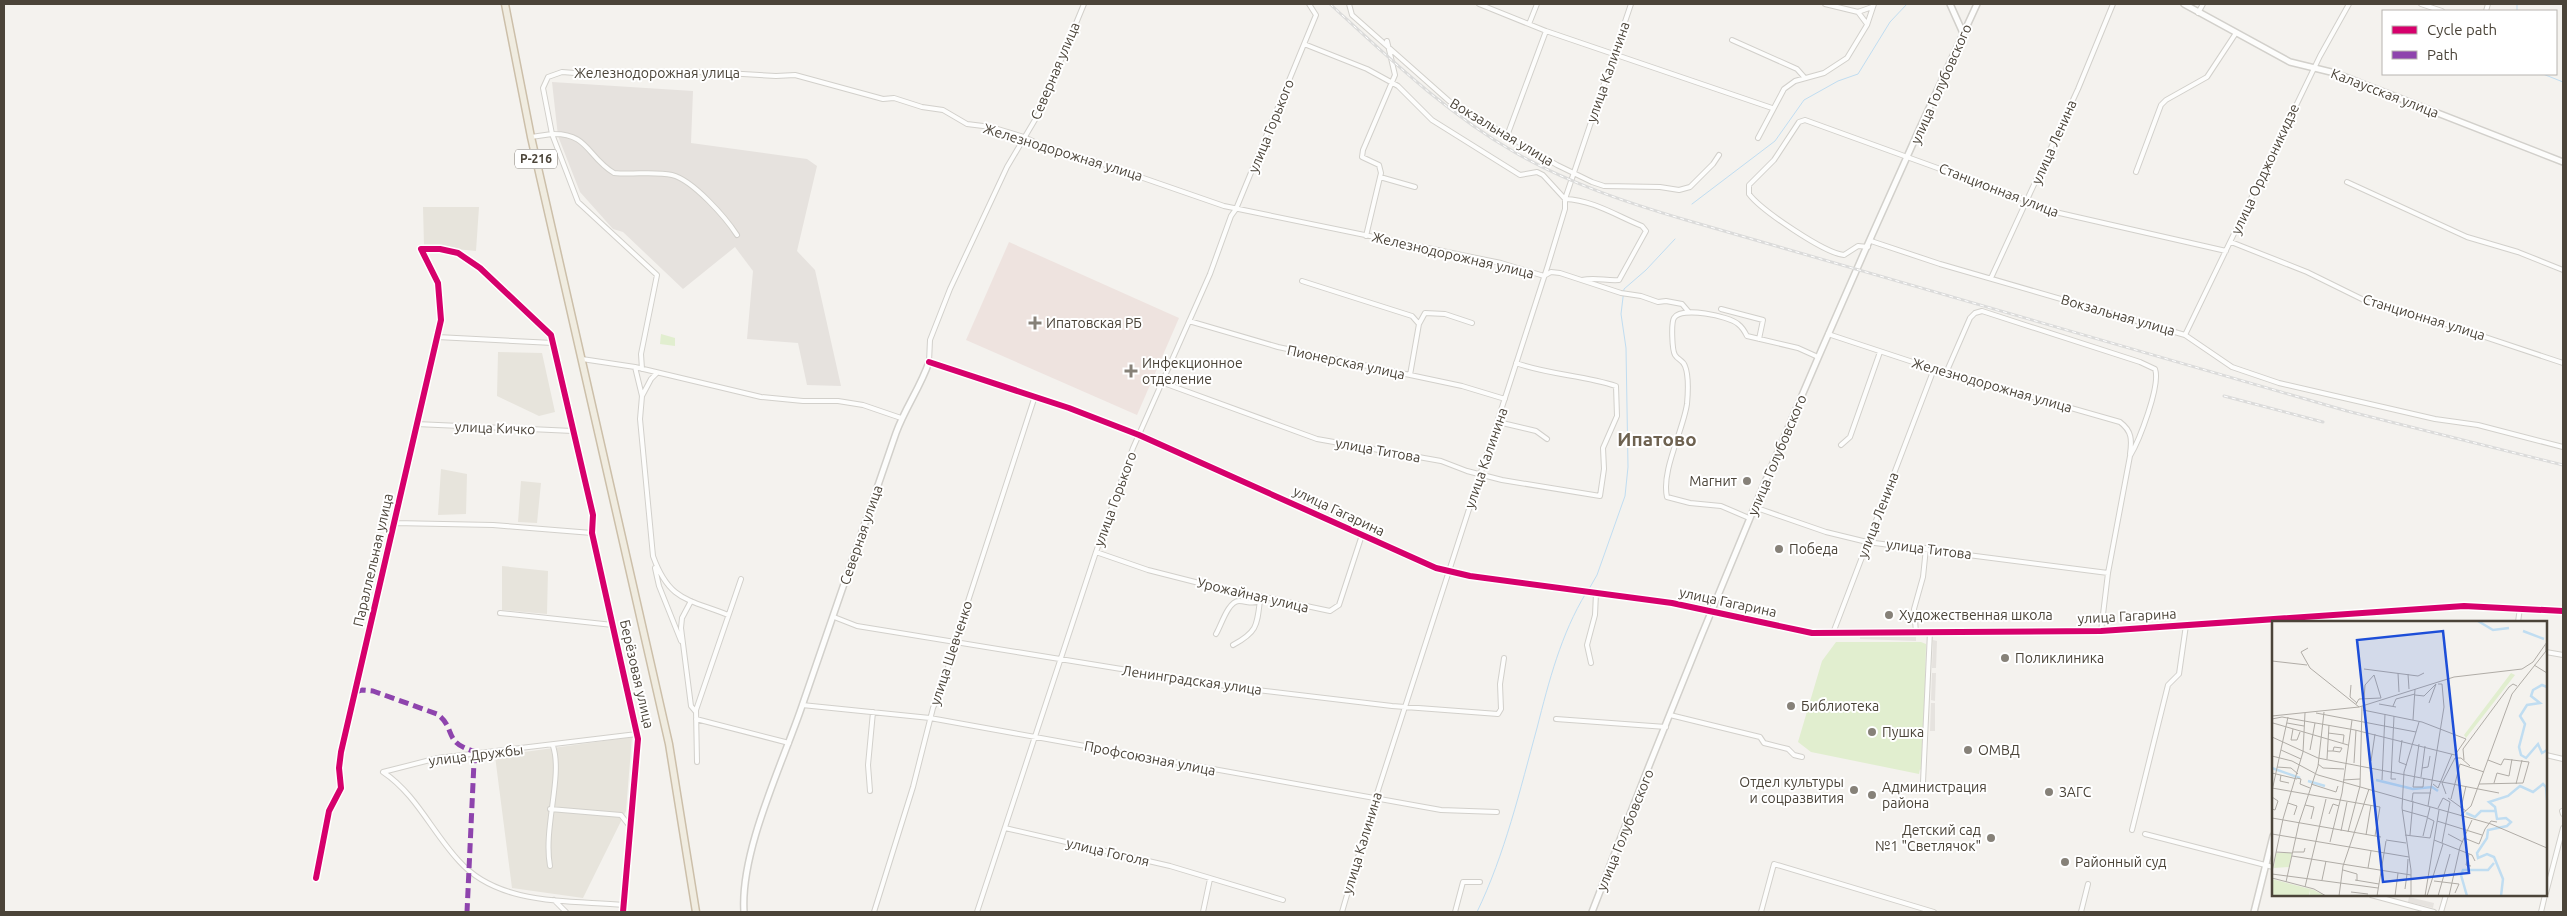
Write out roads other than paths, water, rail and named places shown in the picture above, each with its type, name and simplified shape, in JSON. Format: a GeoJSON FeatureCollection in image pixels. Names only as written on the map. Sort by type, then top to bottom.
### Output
{"type":"FeatureCollection","features":[{"type":"Feature","properties":{"kind":"highway","name":"Р-216"},"geometry":{"type":"LineString","coordinates":[[506,4],[531,137],[669,744],[696,912]]}},
{"type":"Feature","properties":{"kind":"street","name":"Северная улица"},"geometry":{"type":"LineString","coordinates":[[744,912],[746,870],[758,828],[834,617],[901,418],[916,395],[929,362],[929,347],[936,324],[1007,168],[1039,113],[1084,4]]}},
{"type":"Feature","properties":{"kind":"street","name":"улица Горького"},"geometry":{"type":"LineString","coordinates":[[977,912],[1096,552],[1138,434],[1226,234],[1231,216],[1236,209],[1316,15],[1309,4]]}},
{"type":"Feature","properties":{"kind":"street","name":"Вокзальная улица"},"geometry":{"type":"LineString","coordinates":[[1349,4],[1352,15],[1449,101],[1557,165],[1604,186],[1660,187],[1680,190],[1690,186],[1713,164],[1719,155]]}},
{"type":"Feature","properties":{"kind":"street"},"geometry":{"type":"LineString","coordinates":[[1479,4],[1546,31],[1772,108]]}},
{"type":"Feature","properties":{"kind":"street"},"geometry":{"type":"LineString","coordinates":[[1529,24],[1537,4]]}},
{"type":"Feature","properties":{"kind":"street","name":"улица Калинина"},"geometry":{"type":"LineString","coordinates":[[1342,912],[1375,799],[1498,422],[1565,209],[1565,199],[1631,4]]}},
{"type":"Feature","properties":{"kind":"street"},"geometry":{"type":"LineString","coordinates":[[1825,4],[1858,12],[1873,5]]}},
{"type":"Feature","properties":{"kind":"street"},"geometry":{"type":"LineString","coordinates":[[1950,4],[1963,33]]}},
{"type":"Feature","properties":{"kind":"street","name":"улица Голубовского"},"geometry":{"type":"LineString","coordinates":[[1592,912],[1710,611],[1749,518],[1828,334],[1977,4]]}},
{"type":"Feature","properties":{"kind":"street","name":"улица Ленина"},"geometry":{"type":"LineString","coordinates":[[1991,278],[2027,201],[2113,4]]}},
{"type":"Feature","properties":{"kind":"street","name":"Калаусская улица"},"geometry":{"type":"LineString","coordinates":[[2184,4],[2290,62],[2334,73],[2563,162]]}},
{"type":"Feature","properties":{"kind":"street"},"geometry":{"type":"LineString","coordinates":[[2198,13],[2203,4]]}},
{"type":"Feature","properties":{"kind":"street","name":"улица Орджоникидзе"},"geometry":{"type":"LineString","coordinates":[[2185,335],[2313,69],[2349,4]]}},
{"type":"Feature","properties":{"kind":"street"},"geometry":{"type":"LineString","coordinates":[[2421,4],[2439,10]]}},
{"type":"Feature","properties":{"kind":"street"},"geometry":{"type":"LineString","coordinates":[[1758,138],[1772,108],[1784,89],[1805,78],[1824,73],[1847,58],[1868,25],[1873,5]]}},
{"type":"Feature","properties":{"kind":"street"},"geometry":{"type":"LineString","coordinates":[[1858,12],[1868,25]]}},
{"type":"Feature","properties":{"kind":"street"},"geometry":{"type":"LineString","coordinates":[[1507,136],[1546,31]]}},
{"type":"Feature","properties":{"kind":"street"},"geometry":{"type":"LineString","coordinates":[[2136,172],[2161,105],[2166,100],[2207,77],[2236,33]]}},
{"type":"Feature","properties":{"kind":"street"},"geometry":{"type":"LineString","coordinates":[[1732,40],[1797,69],[1805,78]]}},
{"type":"Feature","properties":{"kind":"street"},"geometry":{"type":"LineString","coordinates":[[1366,236],[1380,177],[1379,165],[1362,156],[1391,83],[1395,68],[1387,41]]}},
{"type":"Feature","properties":{"kind":"street","name":"Вокзальная улица"},"geometry":{"type":"LineString","coordinates":[[1304,44],[1367,69],[1398,86],[1432,120],[1520,175],[1537,172],[1543,175],[1565,199]]}},
{"type":"Feature","properties":{"kind":"street","name":"Железнодорожная улица"},"geometry":{"type":"LineString","coordinates":[[552,134],[543,88],[545,80],[553,74],[709,72],[803,76],[883,99],[894,98],[922,107],[943,110],[967,124],[991,127],[1024,137],[1063,153],[1093,161],[1236,209],[1518,267],[1544,276],[1551,272],[1624,294],[1640,296],[1658,302],[1666,301],[1682,304],[1688,311]]}},
{"type":"Feature","properties":{"kind":"street","name":"Станционная улица"},"geometry":{"type":"LineString","coordinates":[[1869,244],[1858,246],[1844,255],[1834,253],[1789,228],[1749,194],[1750,185],[1774,160],[1794,126],[1805,120],[1908,156],[2027,201],[2042,209],[2074,218],[2226,251]]}},
{"type":"Feature","properties":{"kind":"street"},"geometry":{"type":"LineString","coordinates":[[531,137],[565,133],[578,138],[614,173],[663,174],[680,178],[724,218],[737,235]]}},
{"type":"Feature","properties":{"kind":"street"},"geometry":{"type":"LineString","coordinates":[[552,134],[578,202],[657,275],[641,354],[642,369]]}},
{"type":"Feature","properties":{"kind":"street"},"geometry":{"type":"LineString","coordinates":[[1380,177],[1415,186]]}},
{"type":"Feature","properties":{"kind":"street"},"geometry":{"type":"LineString","coordinates":[[2347,182],[2466,237],[2518,252],[2563,270]]}},
{"type":"Feature","properties":{"kind":"street"},"geometry":{"type":"LineString","coordinates":[[1565,199],[1577,200],[1600,208],[1642,226],[1646,231],[1619,280],[1609,281],[1592,277],[1582,280]]}},
{"type":"Feature","properties":{"kind":"street","name":"Станционная улица"},"geometry":{"type":"LineString","coordinates":[[2231,242],[2306,272],[2374,304],[2434,320],[2563,363]]}},
{"type":"Feature","properties":{"kind":"street","name":"Вокзальная улица"},"geometry":{"type":"LineString","coordinates":[[1869,244],[2185,335],[2232,367],[2279,383],[2434,419],[2478,425],[2563,446]]}},
{"type":"Feature","properties":{"kind":"street","name":"Параллельная улица"},"geometry":{"type":"LineString","coordinates":[[316,878],[329,811],[341,788],[339,768],[341,752],[416,424],[438,337],[441,309],[438,283],[421,249],[440,249],[458,253],[480,268],[544,327],[551,336],[553,343]]}},
{"type":"Feature","properties":{"kind":"street"},"geometry":{"type":"LineString","coordinates":[[1302,281],[1412,316],[1419,324]]}},
{"type":"Feature","properties":{"kind":"street"},"geometry":{"type":"LineString","coordinates":[[1720,309],[1763,320],[1759,339]]}},
{"type":"Feature","properties":{"kind":"street"},"geometry":{"type":"LineString","coordinates":[[1749,518],[1721,506],[1690,503],[1667,496],[1668,475],[1682,428],[1687,401],[1686,366],[1674,354],[1671,326],[1677,314],[1688,311],[1738,323],[1747,336],[1798,348],[1818,357]]}},
{"type":"Feature","properties":{"kind":"street"},"geometry":{"type":"LineString","coordinates":[[1946,373],[1970,318],[1975,313],[1982,311],[2140,362],[2154,369],[2156,381],[2139,442],[2130,456],[2108,573],[2101,631]]}},
{"type":"Feature","properties":{"kind":"street"},"geometry":{"type":"LineString","coordinates":[[1410,375],[1419,324],[1425,312],[1433,312],[1472,323]]}},
{"type":"Feature","properties":{"kind":"street"},"geometry":{"type":"LineString","coordinates":[[1738,323],[1740,314]]}},
{"type":"Feature","properties":{"kind":"street","name":"Пионерская улица"},"geometry":{"type":"LineString","coordinates":[[1189,321],[1278,347],[1462,386],[1505,399]]}},
{"type":"Feature","properties":{"kind":"street","name":"Железнодорожная улица"},"geometry":{"type":"LineString","coordinates":[[1828,334],[1946,373],[2120,422],[2128,428],[2132,439],[2130,456]]}},
{"type":"Feature","properties":{"kind":"street"},"geometry":{"type":"LineString","coordinates":[[438,337],[553,343]]}},
{"type":"Feature","properties":{"kind":"street","name":"Берёзовая улица"},"geometry":{"type":"LineString","coordinates":[[553,343],[593,516],[592,533],[639,743],[623,912]]}},
{"type":"Feature","properties":{"kind":"street"},"geometry":{"type":"LineString","coordinates":[[1841,445],[1850,437],[1880,352]]}},
{"type":"Feature","properties":{"kind":"street"},"geometry":{"type":"LineString","coordinates":[[582,359],[635,367],[761,397],[803,401],[838,401],[864,405],[901,418]]}},
{"type":"Feature","properties":{"kind":"street","name":"улица Гагарина"},"geometry":{"type":"LineString","coordinates":[[929,362],[1035,396],[1138,434],[1362,535],[1449,571],[1672,603],[1812,633],[2101,631],[2464,606],[2563,610]]}},
{"type":"Feature","properties":{"kind":"street","name":"улица Титова"},"geometry":{"type":"LineString","coordinates":[[1161,382],[1317,439],[1441,461],[1480,474],[1600,496],[1604,469],[1602,448],[1617,416],[1616,386],[1598,380],[1534,369],[1516,363]]}},
{"type":"Feature","properties":{"kind":"street"},"geometry":{"type":"LineString","coordinates":[[635,367],[642,396],[640,419],[653,556],[660,586],[684,650]]}},
{"type":"Feature","properties":{"kind":"street","name":"улица Ленина"},"geometry":{"type":"LineString","coordinates":[[1834,633],[1934,369]]}},
{"type":"Feature","properties":{"kind":"street"},"geometry":{"type":"LineString","coordinates":[[642,396],[650,378],[657,372]]}},
{"type":"Feature","properties":{"kind":"street","name":"улица Шевченко"},"geometry":{"type":"LineString","coordinates":[[874,912],[913,787],[930,718],[945,678],[955,641],[1035,396]]}},
{"type":"Feature","properties":{"kind":"street"},"geometry":{"type":"LineString","coordinates":[[1498,422],[1536,431],[1547,440]]}},
{"type":"Feature","properties":{"kind":"street","name":"улица Кичко"},"geometry":{"type":"LineString","coordinates":[[416,424],[574,431]]}},
{"type":"Feature","properties":{"kind":"street","name":"улица Титова"},"geometry":{"type":"LineString","coordinates":[[1754,508],[1826,532],[1867,542],[1926,548],[2108,573]]}},
{"type":"Feature","properties":{"kind":"street"},"geometry":{"type":"LineString","coordinates":[[394,522],[493,524],[592,533]]}},
{"type":"Feature","properties":{"kind":"street","name":"Урожайная улица"},"geometry":{"type":"LineString","coordinates":[[1096,552],[1148,570],[1233,591],[1260,600],[1320,611],[1333,611],[1339,605],[1362,535]]}},
{"type":"Feature","properties":{"kind":"street"},"geometry":{"type":"LineString","coordinates":[[1916,632],[1914,608],[1923,577],[1926,548]]}},
{"type":"Feature","properties":{"kind":"street"},"geometry":{"type":"LineString","coordinates":[[653,556],[658,569],[674,592],[728,615]]}},
{"type":"Feature","properties":{"kind":"street"},"geometry":{"type":"LineString","coordinates":[[697,762],[696,712],[741,579]]}},
{"type":"Feature","properties":{"kind":"street"},"geometry":{"type":"LineString","coordinates":[[1216,634],[1231,606],[1233,591]]}},
{"type":"Feature","properties":{"kind":"street"},"geometry":{"type":"LineString","coordinates":[[1591,663],[1587,645],[1595,615],[1594,592]]}},
{"type":"Feature","properties":{"kind":"street"},"geometry":{"type":"LineString","coordinates":[[691,600],[682,618],[681,628],[691,706],[696,712]]}},
{"type":"Feature","properties":{"kind":"street"},"geometry":{"type":"LineString","coordinates":[[1231,606],[1238,601],[1253,604],[1260,600]]}},
{"type":"Feature","properties":{"kind":"street"},"geometry":{"type":"LineString","coordinates":[[1233,645],[1252,633],[1259,617],[1260,600]]}},
{"type":"Feature","properties":{"kind":"street"},"geometry":{"type":"LineString","coordinates":[[2518,621],[2520,608]]}},
{"type":"Feature","properties":{"kind":"street"},"geometry":{"type":"LineString","coordinates":[[500,613],[613,625]]}},
{"type":"Feature","properties":{"kind":"street"},"geometry":{"type":"LineString","coordinates":[[2328,621],[2330,615]]}},
{"type":"Feature","properties":{"kind":"street","name":"Ленинградская улица"},"geometry":{"type":"LineString","coordinates":[[834,617],[857,626],[1232,687],[1392,706],[1499,713],[1501,709],[1500,675],[1504,658]]}},
{"type":"Feature","properties":{"kind":"street"},"geometry":{"type":"LineString","coordinates":[[2132,830],[2168,685],[2179,674],[2186,625]]}},
{"type":"Feature","properties":{"kind":"street"},"geometry":{"type":"LineString","coordinates":[[1924,782],[1930,632]]}},
{"type":"Feature","properties":{"kind":"street"},"geometry":{"type":"LineString","coordinates":[[2547,652],[2563,655]]}},
{"type":"Feature","properties":{"kind":"street","name":"Профсоюзная улица"},"geometry":{"type":"LineString","coordinates":[[802,705],[930,718],[1375,799],[1423,805],[1441,810],[1497,812]]}},
{"type":"Feature","properties":{"kind":"street"},"geometry":{"type":"LineString","coordinates":[[870,791],[868,765],[874,712]]}},
{"type":"Feature","properties":{"kind":"street"},"geometry":{"type":"LineString","coordinates":[[1670,715],[1760,737],[1764,743],[1788,749],[1794,755],[1802,757]]}},
{"type":"Feature","properties":{"kind":"street"},"geometry":{"type":"LineString","coordinates":[[1556,718],[1666,726]]}},
{"type":"Feature","properties":{"kind":"street"},"geometry":{"type":"LineString","coordinates":[[696,719],[789,743]]}},
{"type":"Feature","properties":{"kind":"street","name":"улица Дружбы"},"geometry":{"type":"LineString","coordinates":[[553,899],[517,895],[482,879],[469,870],[459,861],[397,781],[383,772],[438,758],[552,746],[637,734]]}},
{"type":"Feature","properties":{"kind":"street"},"geometry":{"type":"LineString","coordinates":[[550,866],[547,851],[555,767],[552,746]]}},
{"type":"Feature","properties":{"kind":"street"},"geometry":{"type":"LineString","coordinates":[[2547,755],[2563,759]]}},
{"type":"Feature","properties":{"kind":"street"},"geometry":{"type":"LineString","coordinates":[[550,810],[621,815],[631,828]]}},
{"type":"Feature","properties":{"kind":"street","name":"улица Гоголя"},"geometry":{"type":"LineString","coordinates":[[1005,828],[1170,866],[1283,900]]}},
{"type":"Feature","properties":{"kind":"street"},"geometry":{"type":"LineString","coordinates":[[2547,890],[2563,828]]}},
{"type":"Feature","properties":{"kind":"street"},"geometry":{"type":"LineString","coordinates":[[2145,834],[2272,868]]}},
{"type":"Feature","properties":{"kind":"street"},"geometry":{"type":"LineString","coordinates":[[2254,912],[2272,840]]}},
{"type":"Feature","properties":{"kind":"street"},"geometry":{"type":"LineString","coordinates":[[1761,912],[1774,864],[1934,912]]}},
{"type":"Feature","properties":{"kind":"street"},"geometry":{"type":"LineString","coordinates":[[1203,912],[1210,879]]}},
{"type":"Feature","properties":{"kind":"street"},"geometry":{"type":"LineString","coordinates":[[1455,912],[1463,882],[1480,882]]}},
{"type":"Feature","properties":{"kind":"street"},"geometry":{"type":"LineString","coordinates":[[2081,912],[2088,884]]}},
{"type":"Feature","properties":{"kind":"street"},"geometry":{"type":"LineString","coordinates":[[2375,896],[2434,912]]}},
{"type":"Feature","properties":{"kind":"street"},"geometry":{"type":"LineString","coordinates":[[2442,912],[2446,896]]}},
{"type":"Feature","properties":{"kind":"street"},"geometry":{"type":"LineString","coordinates":[[2541,912],[2545,896]]}},
{"type":"Feature","properties":{"kind":"street"},"geometry":{"type":"LineString","coordinates":[[553,899],[624,905]]}},
{"type":"Feature","properties":{"kind":"street"},"geometry":{"type":"LineString","coordinates":[[553,899],[566,912]]}},
{"type":"Feature","properties":{"kind":"waterway"},"geometry":{"type":"LineString","coordinates":[[1692,204],[1775,141],[1804,100],[1838,81],[1858,74],[1890,22],[1907,4]]}},
{"type":"Feature","properties":{"kind":"waterway"},"geometry":{"type":"LineString","coordinates":[[2517,4],[2517,10]]}},
{"type":"Feature","properties":{"kind":"waterway"},"geometry":{"type":"LineString","coordinates":[[2546,75],[2563,82]]}},
{"type":"Feature","properties":{"kind":"waterway"},"geometry":{"type":"LineString","coordinates":[[1589,589],[1597,575],[1625,496],[1628,467],[1626,348],[1621,314],[1624,289],[1646,270],[1675,239]]}},
{"type":"Feature","properties":{"kind":"waterway"},"geometry":{"type":"LineString","coordinates":[[1477,912],[1496,868],[1511,822],[1557,658],[1569,625],[1586,593]]}},
{"type":"Feature","properties":{"kind":"railway"},"geometry":{"type":"LineString","coordinates":[[1330,4],[1442,103],[1516,153],[1577,183],[1642,207],[2347,411],[2563,465]]}},
{"type":"Feature","properties":{"kind":"railway"},"geometry":{"type":"LineString","coordinates":[[2224,396],[2323,422]]}},
{"type":"Feature","properties":{"kind":"place","name":"Ипатовская РБ"},"geometry":{"type":"Point","coordinates":[1035,323]}},
{"type":"Feature","properties":{"kind":"place","name":"Инфекционное отделение"},"geometry":{"type":"Point","coordinates":[1131,371]}},
{"type":"Feature","properties":{"kind":"place","name":"Магнит"},"geometry":{"type":"Point","coordinates":[1747,481]}},
{"type":"Feature","properties":{"kind":"place","name":"Победа"},"geometry":{"type":"Point","coordinates":[1779,549]}},
{"type":"Feature","properties":{"kind":"place","name":"Художественная школа"},"geometry":{"type":"Point","coordinates":[1889,615]}},
{"type":"Feature","properties":{"kind":"place","name":"Поликлиника"},"geometry":{"type":"Point","coordinates":[2005,658]}},
{"type":"Feature","properties":{"kind":"place","name":"Библиотека"},"geometry":{"type":"Point","coordinates":[1791,706]}},
{"type":"Feature","properties":{"kind":"place","name":"Пушка"},"geometry":{"type":"Point","coordinates":[1872,732]}},
{"type":"Feature","properties":{"kind":"place","name":"ОМВД"},"geometry":{"type":"Point","coordinates":[1968,750]}},
{"type":"Feature","properties":{"kind":"place","name":"Отдел культуры и соцразвития"},"geometry":{"type":"Point","coordinates":[1854,790]}},
{"type":"Feature","properties":{"kind":"place","name":"ЗАГС"},"geometry":{"type":"Point","coordinates":[2049,792]}},
{"type":"Feature","properties":{"kind":"place","name":"Администрация района"},"geometry":{"type":"Point","coordinates":[1872,795]}},
{"type":"Feature","properties":{"kind":"place","name":"Детский сад №1 \"Светлячок\""},"geometry":{"type":"Point","coordinates":[1991,838]}},
{"type":"Feature","properties":{"kind":"place","name":"Районный суд"},"geometry":{"type":"Point","coordinates":[2065,862]}},
{"type":"Feature","properties":{"kind":"district","name":"Ипатово"},"geometry":{"type":"Point","coordinates":[1657,439]}}]}
